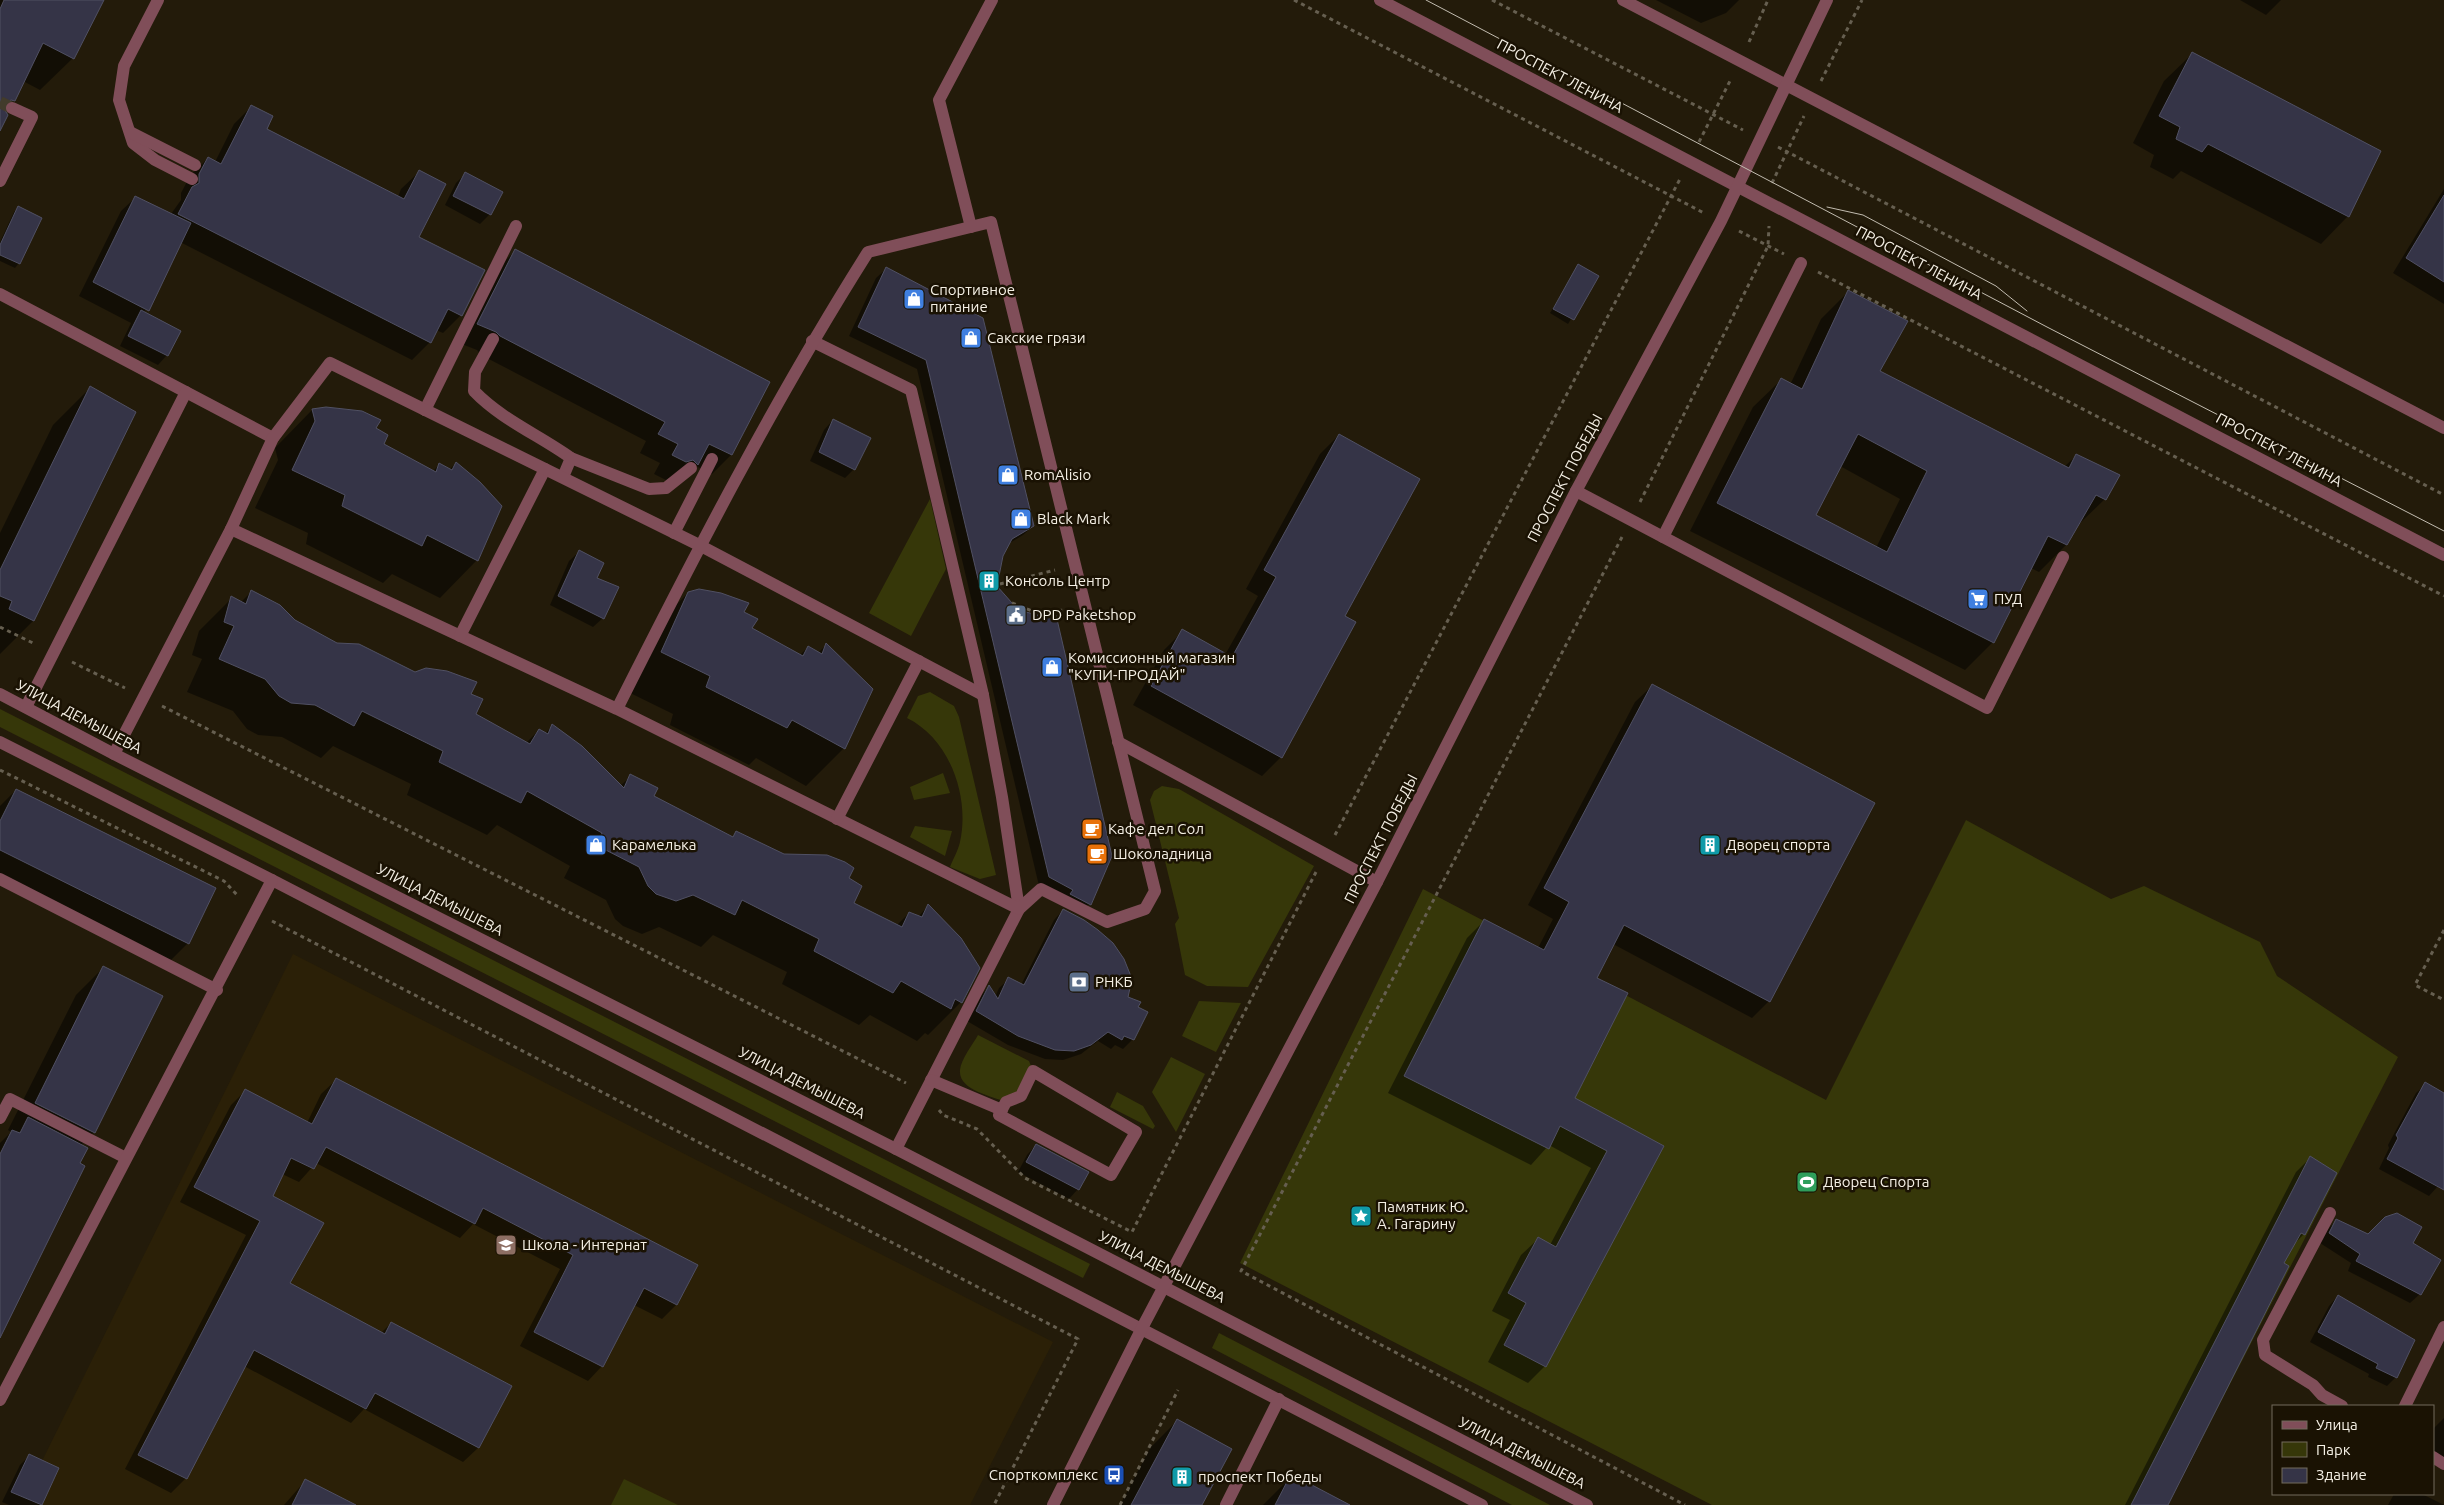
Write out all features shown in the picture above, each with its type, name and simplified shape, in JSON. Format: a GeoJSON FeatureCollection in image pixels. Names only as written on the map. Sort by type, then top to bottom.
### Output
{"type":"FeatureCollection","features":[{"type":"Feature","properties":{"kind":"street"},"geometry":{"type":"LineString","coordinates":[[158,0],[124,66],[119,100],[133,144],[155,160],[192,179]]}},
{"type":"Feature","properties":{"kind":"street"},"geometry":{"type":"LineString","coordinates":[[971,227],[939,100],[992,0]]}},
{"type":"Feature","properties":{"kind":"street","name":"ПРОСПЕКТ ЛЕНИНА"},"geometry":{"type":"LineString","coordinates":[[1380,0],[2444,555]]}},
{"type":"Feature","properties":{"kind":"street"},"geometry":{"type":"LineString","coordinates":[[1623,0],[2444,428]]}},
{"type":"Feature","properties":{"kind":"street","name":"ПРОСПЕКТ ПОБЕДЫ"},"geometry":{"type":"LineString","coordinates":[[1053,1505],[1142,1328],[1377,882],[1576,491],[1721,221],[1788,85],[1827,0]]}},
{"type":"Feature","properties":{"kind":"street"},"geometry":{"type":"LineString","coordinates":[[0,181],[32,117],[12,108]]}},
{"type":"Feature","properties":{"kind":"street"},"geometry":{"type":"LineString","coordinates":[[130,132],[195,164]]}},
{"type":"Feature","properties":{"kind":"street"},"geometry":{"type":"LineString","coordinates":[[617,709],[699,545],[812,341],[868,252],[991,222],[1154,891],[1145,909],[1107,922],[1041,889],[1019,909],[896,1149]]}},
{"type":"Feature","properties":{"kind":"street"},"geometry":{"type":"LineString","coordinates":[[425,410],[516,226]]}},
{"type":"Feature","properties":{"kind":"street"},"geometry":{"type":"LineString","coordinates":[[1663,537],[1801,263]]}},
{"type":"Feature","properties":{"kind":"street"},"geometry":{"type":"LineString","coordinates":[[0,294],[273,438]]}},
{"type":"Feature","properties":{"kind":"street"},"geometry":{"type":"LineString","coordinates":[[493,339],[475,372],[474,391],[490,407],[547,441],[571,458],[649,489],[666,488],[691,468]]}},
{"type":"Feature","properties":{"kind":"street"},"geometry":{"type":"LineString","coordinates":[[812,341],[911,390],[983,695],[1002,797],[1019,909]]}},
{"type":"Feature","properties":{"kind":"street"},"geometry":{"type":"LineString","coordinates":[[114,754],[231,529],[273,438],[330,363],[699,545],[983,695]]}},
{"type":"Feature","properties":{"kind":"street"},"geometry":{"type":"LineString","coordinates":[[26,708],[186,392]]}},
{"type":"Feature","properties":{"kind":"street"},"geometry":{"type":"LineString","coordinates":[[563,477],[571,458]]}},
{"type":"Feature","properties":{"kind":"street"},"geometry":{"type":"LineString","coordinates":[[674,533],[712,459]]}},
{"type":"Feature","properties":{"kind":"street"},"geometry":{"type":"LineString","coordinates":[[460,636],[545,469]]}},
{"type":"Feature","properties":{"kind":"street"},"geometry":{"type":"LineString","coordinates":[[1576,491],[1987,708],[2063,556]]}},
{"type":"Feature","properties":{"kind":"street"},"geometry":{"type":"LineString","coordinates":[[231,529],[617,709],[1019,909]]}},
{"type":"Feature","properties":{"kind":"street"},"geometry":{"type":"LineString","coordinates":[[838,819],[919,661]]}},
{"type":"Feature","properties":{"kind":"street","name":"УЛИЦА ДЕМЫШЕВА"},"geometry":{"type":"LineString","coordinates":[[0,694],[114,754],[896,1149],[1587,1505]]}},
{"type":"Feature","properties":{"kind":"street"},"geometry":{"type":"LineString","coordinates":[[0,742],[272,880],[1482,1505]]}},
{"type":"Feature","properties":{"kind":"street"},"geometry":{"type":"LineString","coordinates":[[1118,742],[1377,882]]}},
{"type":"Feature","properties":{"kind":"street"},"geometry":{"type":"LineString","coordinates":[[0,879],[217,990]]}},
{"type":"Feature","properties":{"kind":"street"},"geometry":{"type":"LineString","coordinates":[[2,1392],[217,990],[272,880]]}},
{"type":"Feature","properties":{"kind":"street"},"geometry":{"type":"LineString","coordinates":[[1033,1071],[1136,1132],[1111,1175],[1000,1115],[1002,1110],[1006,1102],[1021,1096],[1033,1071]]}},
{"type":"Feature","properties":{"kind":"street"},"geometry":{"type":"LineString","coordinates":[[931,1080],[1002,1110]]}},
{"type":"Feature","properties":{"kind":"street"},"geometry":{"type":"LineString","coordinates":[[0,1118],[10,1099],[126,1158]]}},
{"type":"Feature","properties":{"kind":"street"},"geometry":{"type":"LineString","coordinates":[[2330,1213],[2262,1340],[2265,1355],[2313,1385],[2322,1395],[2340,1405]]}},
{"type":"Feature","properties":{"kind":"street"},"geometry":{"type":"LineString","coordinates":[[2405,1405],[2444,1327]]}},
{"type":"Feature","properties":{"kind":"street"},"geometry":{"type":"LineString","coordinates":[[1226,1505],[1279,1399]]}},
{"type":"Feature","properties":{"kind":"path"},"geometry":{"type":"LineString","coordinates":[[1294,0],[2444,596]]}},
{"type":"Feature","properties":{"kind":"path"},"geometry":{"type":"LineString","coordinates":[[1492,0],[1713,115],[1787,151],[2444,495]]}},
{"type":"Feature","properties":{"kind":"path"},"geometry":{"type":"LineString","coordinates":[[144,697],[925,1092],[943,1115],[977,1129],[1025,1178],[1132,1232],[1326,854],[1672,196],[1740,61],[1768,0]]}},
{"type":"Feature","properties":{"kind":"path"},"geometry":{"type":"LineString","coordinates":[[1685,1505],[1241,1272],[1631,520],[1768,246],[1772,182],[1862,0]]}},
{"type":"Feature","properties":{"kind":"path"},"geometry":{"type":"LineString","coordinates":[[1000,584],[1055,570]]}},
{"type":"Feature","properties":{"kind":"path"},"geometry":{"type":"LineString","coordinates":[[1012,603],[1035,612],[1065,610]]}},
{"type":"Feature","properties":{"kind":"path"},"geometry":{"type":"LineString","coordinates":[[0,770],[224,882],[255,913],[1078,1339],[994,1505]]}},
{"type":"Feature","properties":{"kind":"path"},"geometry":{"type":"LineString","coordinates":[[2444,930],[2415,985],[2444,1000]]}},
{"type":"Feature","properties":{"kind":"path"},"geometry":{"type":"LineString","coordinates":[[1120,1505],[1178,1390]]}},
{"type":"Feature","properties":{"kind":"shaded area","name":"Школа - Интернат"},"geometry":{"type":"Polygon","coordinates":[[[293,954],[1053,1342],[970,1505],[42,1505],[59,1469],[42,1461],[293,954]]]}},
{"type":"Feature","properties":{"kind":"green space"},"geometry":{"type":"Polygon","coordinates":[[[930,499],[946,569],[911,636],[869,613],[930,499]]]}},
{"type":"Feature","properties":{"kind":"green space"},"geometry":{"type":"Polygon","coordinates":[[[930,692],[954,706],[959,717],[996,875],[980,879],[950,867],[959,845],[962,825],[959,789],[953,771],[935,740],[907,718],[918,696],[930,692]]]}},
{"type":"Feature","properties":{"kind":"green space"},"geometry":{"type":"Polygon","coordinates":[[[0,709],[1090,1264],[1083,1278],[0,727],[0,709]]]}},
{"type":"Feature","properties":{"kind":"green space"},"geometry":{"type":"Polygon","coordinates":[[[943,773],[950,793],[914,800],[910,787],[943,773]]]}},
{"type":"Feature","properties":{"kind":"green space"},"geometry":{"type":"Polygon","coordinates":[[[1162,786],[1179,789],[1314,866],[1248,987],[1207,986],[1185,975],[1175,924],[1179,918],[1150,800],[1154,791],[1162,786]]]}},
{"type":"Feature","properties":{"kind":"green space","name":"Дворец Спорта"},"geometry":{"type":"Polygon","coordinates":[[[1966,820],[2111,899],[2144,886],[2260,942],[2277,976],[2398,1057],[2168,1505],[1712,1505],[1240,1263],[1423,889],[1826,1100],[1966,820]]]}},
{"type":"Feature","properties":{"kind":"green space"},"geometry":{"type":"Polygon","coordinates":[[[915,826],[952,831],[945,856],[910,837],[915,826]]]}},
{"type":"Feature","properties":{"kind":"green space"},"geometry":{"type":"Polygon","coordinates":[[[1199,1001],[1241,1003],[1216,1052],[1182,1036],[1199,1001]]]}},
{"type":"Feature","properties":{"kind":"green space"},"geometry":{"type":"Polygon","coordinates":[[[978,1035],[1029,1061],[1033,1071],[1021,1096],[1006,1102],[977,1091],[964,1083],[961,1077],[961,1066],[978,1035]]]}},
{"type":"Feature","properties":{"kind":"green space"},"geometry":{"type":"Polygon","coordinates":[[[1171,1057],[1205,1074],[1176,1132],[1152,1092],[1171,1057]]]}},
{"type":"Feature","properties":{"kind":"green space"},"geometry":{"type":"Polygon","coordinates":[[[1117,1092],[1143,1106],[1155,1126],[1153,1129],[1110,1107],[1117,1092]]]}},
{"type":"Feature","properties":{"kind":"green space"},"geometry":{"type":"Polygon","coordinates":[[[1219,1333],[1550,1505],[1512,1505],[1212,1348],[1219,1333]]]}},
{"type":"Feature","properties":{"kind":"green space"},"geometry":{"type":"Polygon","coordinates":[[[624,1479],[678,1505],[611,1505],[624,1479]]]}},
{"type":"Feature","properties":{"kind":"building"},"geometry":{"type":"Polygon","coordinates":[[[4,0],[104,0],[74,59],[43,43],[15,101],[11,100],[5,104],[4,109],[8,115],[0,131],[0,9],[4,0]]]}},
{"type":"Feature","properties":{"kind":"building"},"geometry":{"type":"Polygon","coordinates":[[[2192,52],[2381,151],[2349,217],[2208,144],[2202,152],[2176,139],[2180,127],[2159,116],[2192,52]]]}},
{"type":"Feature","properties":{"kind":"building"},"geometry":{"type":"Polygon","coordinates":[[[251,105],[273,116],[267,129],[404,199],[419,170],[446,184],[419,237],[485,270],[462,316],[448,309],[431,343],[178,214],[192,187],[199,183],[199,174],[208,157],[221,164],[251,105]]]}},
{"type":"Feature","properties":{"kind":"building"},"geometry":{"type":"Polygon","coordinates":[[[465,172],[503,192],[491,215],[453,196],[465,172]]]}},
{"type":"Feature","properties":{"kind":"building"},"geometry":{"type":"Polygon","coordinates":[[[2444,195],[2444,282],[2406,258],[2444,195]]]}},
{"type":"Feature","properties":{"kind":"building"},"geometry":{"type":"Polygon","coordinates":[[[135,196],[191,223],[149,311],[93,282],[135,196]]]}},
{"type":"Feature","properties":{"kind":"building"},"geometry":{"type":"Polygon","coordinates":[[[18,206],[42,218],[20,264],[0,255],[0,245],[18,206]]]}},
{"type":"Feature","properties":{"kind":"building"},"geometry":{"type":"Polygon","coordinates":[[[515,249],[770,382],[732,455],[709,444],[698,465],[693,460],[686,462],[672,455],[678,444],[658,434],[665,422],[500,336],[496,332],[477,324],[515,249]]]}},
{"type":"Feature","properties":{"kind":"building"},"geometry":{"type":"Polygon","coordinates":[[[1578,264],[1599,276],[1574,320],[1553,309],[1578,264]]]}},
{"type":"Feature","properties":{"kind":"building","name":"Консоль Центр"},"geometry":{"type":"Polygon","coordinates":[[[886,267],[983,318],[1034,526],[1012,539],[1003,556],[997,586],[1012,603],[1026,612],[1041,616],[1056,615],[1112,856],[1091,905],[1070,894],[1073,890],[1049,877],[926,360],[858,327],[886,267]]]}},
{"type":"Feature","properties":{"kind":"building"},"geometry":{"type":"Polygon","coordinates":[[[1848,290],[1908,321],[1880,371],[2069,468],[2076,454],[2120,475],[2106,500],[2096,495],[2067,545],[2048,536],[1994,643],[1717,503],[1781,378],[1802,389],[1848,290]],[[1858,434],[1816,515],[1887,552],[1927,471],[1858,434]]]}},
{"type":"Feature","properties":{"kind":"building"},"geometry":{"type":"Polygon","coordinates":[[[141,310],[181,331],[168,356],[128,336],[141,310]]]}},
{"type":"Feature","properties":{"kind":"building"},"geometry":{"type":"Polygon","coordinates":[[[90,386],[136,412],[34,621],[9,609],[12,601],[0,596],[0,570],[90,386]]]}},
{"type":"Feature","properties":{"kind":"building"},"geometry":{"type":"Polygon","coordinates":[[[326,407],[362,411],[381,420],[376,428],[388,435],[384,444],[436,472],[439,463],[452,470],[456,462],[480,482],[502,506],[478,561],[427,535],[422,546],[342,506],[345,495],[292,470],[315,421],[312,409],[326,407]]]}},
{"type":"Feature","properties":{"kind":"building"},"geometry":{"type":"Polygon","coordinates":[[[833,419],[871,438],[855,470],[819,452],[833,419]]]}},
{"type":"Feature","properties":{"kind":"building"},"geometry":{"type":"Polygon","coordinates":[[[1339,434],[1420,479],[1345,616],[1356,622],[1282,758],[1151,686],[1182,629],[1232,657],[1276,577],[1264,570],[1339,434]]]}},
{"type":"Feature","properties":{"kind":"building"},"geometry":{"type":"Polygon","coordinates":[[[579,550],[604,563],[597,578],[619,587],[604,619],[558,596],[579,550]]]}},
{"type":"Feature","properties":{"kind":"building"},"geometry":{"type":"Polygon","coordinates":[[[699,589],[721,593],[749,603],[744,612],[758,619],[752,628],[803,656],[808,646],[822,654],[826,643],[873,689],[845,749],[792,720],[787,728],[706,687],[710,676],[661,652],[688,592],[699,589]]]}},
{"type":"Feature","properties":{"kind":"building"},"geometry":{"type":"Polygon","coordinates":[[[251,590],[280,605],[295,620],[337,643],[359,644],[415,672],[426,668],[447,671],[477,682],[471,694],[483,699],[476,714],[530,744],[539,729],[548,734],[552,724],[582,746],[624,788],[630,774],[658,788],[654,796],[733,837],[736,831],[784,854],[827,855],[845,862],[854,868],[849,878],[862,886],[854,903],[902,927],[909,912],[922,917],[928,904],[961,938],[980,968],[962,1003],[955,999],[951,1009],[901,981],[893,993],[814,951],[819,939],[742,900],[735,915],[693,895],[676,901],[656,894],[648,886],[639,867],[596,845],[602,833],[527,791],[521,803],[439,762],[443,751],[362,711],[354,726],[315,705],[291,703],[279,696],[265,679],[219,659],[234,626],[224,622],[231,596],[246,604],[251,590]]]}},
{"type":"Feature","properties":{"kind":"building"},"geometry":{"type":"Polygon","coordinates":[[[1652,684],[1875,803],[1770,1002],[1624,925],[1597,978],[1628,993],[1575,1098],[1664,1146],[1546,1367],[1504,1345],[1526,1303],[1508,1293],[1538,1237],[1556,1247],[1607,1151],[1560,1126],[1549,1149],[1404,1076],[1484,919],[1544,950],[1569,902],[1544,888],[1652,684]]]}},
{"type":"Feature","properties":{"kind":"building"},"geometry":{"type":"Polygon","coordinates":[[[16,789],[216,888],[189,944],[0,850],[0,821],[16,789]]]}},
{"type":"Feature","properties":{"kind":"building","name":"РНКБ"},"geometry":{"type":"Polygon","coordinates":[[[1063,909],[1098,930],[1113,943],[1124,959],[1132,979],[1128,997],[1141,1002],[1138,1007],[1148,1012],[1134,1040],[1124,1036],[1122,1040],[1108,1032],[1091,1045],[1074,1051],[1055,1050],[1018,1036],[976,1011],[989,985],[998,999],[1008,977],[1024,985],[1063,909]]]}},
{"type":"Feature","properties":{"kind":"building"},"geometry":{"type":"Polygon","coordinates":[[[103,966],[163,996],[95,1133],[35,1103],[103,966]]]}},
{"type":"Feature","properties":{"kind":"building"},"geometry":{"type":"Polygon","coordinates":[[[336,1078],[698,1265],[677,1305],[644,1288],[603,1367],[534,1332],[573,1255],[483,1208],[475,1224],[326,1147],[314,1169],[291,1158],[273,1196],[324,1223],[290,1283],[385,1334],[391,1322],[512,1386],[479,1448],[375,1393],[366,1409],[254,1350],[187,1479],[138,1455],[260,1221],[194,1187],[245,1089],[312,1124],[336,1078]]]}},
{"type":"Feature","properties":{"kind":"building"},"geometry":{"type":"Polygon","coordinates":[[[2425,1082],[2444,1093],[2444,1190],[2387,1159],[2398,1138],[2396,1135],[2425,1082]]]}},
{"type":"Feature","properties":{"kind":"building"},"geometry":{"type":"Polygon","coordinates":[[[28,1117],[88,1148],[80,1163],[85,1166],[0,1338],[0,1154],[12,1130],[20,1133],[28,1117]]]}},
{"type":"Feature","properties":{"kind":"building"},"geometry":{"type":"Polygon","coordinates":[[[1036,1144],[1089,1172],[1079,1190],[1026,1162],[1036,1144]]]}},
{"type":"Feature","properties":{"kind":"building"},"geometry":{"type":"Polygon","coordinates":[[[2310,1156],[2337,1173],[2305,1235],[2301,1233],[2284,1263],[2289,1266],[2168,1505],[2131,1505],[2310,1156]]]}},
{"type":"Feature","properties":{"kind":"building"},"geometry":{"type":"Polygon","coordinates":[[[2397,1213],[2422,1227],[2413,1243],[2441,1260],[2421,1295],[2356,1261],[2360,1254],[2329,1233],[2336,1219],[2368,1234],[2385,1217],[2397,1213]]]}},
{"type":"Feature","properties":{"kind":"building"},"geometry":{"type":"Polygon","coordinates":[[[2338,1295],[2415,1340],[2397,1378],[2376,1368],[2378,1364],[2318,1332],[2338,1295]]]}},
{"type":"Feature","properties":{"kind":"building","name":"проспект Победы"},"geometry":{"type":"Polygon","coordinates":[[[1177,1419],[1232,1449],[1202,1505],[1131,1505],[1177,1419]]]}},
{"type":"Feature","properties":{"kind":"building"},"geometry":{"type":"Polygon","coordinates":[[[29,1454],[59,1468],[42,1505],[11,1492],[29,1454]]]}},
{"type":"Feature","properties":{"kind":"building"},"geometry":{"type":"Polygon","coordinates":[[[1291,1474],[1350,1505],[1275,1505],[1291,1474]]]}},
{"type":"Feature","properties":{"kind":"building"},"geometry":{"type":"Polygon","coordinates":[[[305,1479],[356,1505],[292,1505],[305,1479]]]}},
{"type":"Feature","properties":{"kind":"tunnel"},"geometry":{"type":"LineString","coordinates":[[0,102],[12,108]]}},
{"type":"Feature","properties":{"kind":"tram line"},"geometry":{"type":"LineString","coordinates":[[1426,0],[2047,327],[2444,531]]}},
{"type":"Feature","properties":{"kind":"tram line"},"geometry":{"type":"LineString","coordinates":[[1827,207],[1863,215],[1996,286],[2027,311]]}},
{"type":"Feature","properties":{"kind":"place","name":"Спортивное питание"},"geometry":{"type":"Point","coordinates":[914,299]}},
{"type":"Feature","properties":{"kind":"place","name":"Сакские грязи"},"geometry":{"type":"Point","coordinates":[971,338]}},
{"type":"Feature","properties":{"kind":"place","name":"RomAlisio"},"geometry":{"type":"Point","coordinates":[1008,475]}},
{"type":"Feature","properties":{"kind":"place","name":"Black Mark"},"geometry":{"type":"Point","coordinates":[1021,519]}},
{"type":"Feature","properties":{"kind":"place","name":"Консоль Центр"},"geometry":{"type":"Point","coordinates":[989,581]}},
{"type":"Feature","properties":{"kind":"place","name":"ПУД"},"geometry":{"type":"Point","coordinates":[1978,599]}},
{"type":"Feature","properties":{"kind":"place","name":"DPD Paketshop"},"geometry":{"type":"Point","coordinates":[1016,615]}},
{"type":"Feature","properties":{"kind":"place","name":"Комиссионный магазин \"КУПИ-ПРОДАЙ\""},"geometry":{"type":"Point","coordinates":[1052,667]}},
{"type":"Feature","properties":{"kind":"place","name":"Кафе дел Сол"},"geometry":{"type":"Point","coordinates":[1092,829]}},
{"type":"Feature","properties":{"kind":"place","name":"Карамелька"},"geometry":{"type":"Point","coordinates":[596,845]}},
{"type":"Feature","properties":{"kind":"place","name":"Дворец спорта"},"geometry":{"type":"Point","coordinates":[1710,845]}},
{"type":"Feature","properties":{"kind":"place","name":"Шоколадница"},"geometry":{"type":"Point","coordinates":[1097,854]}},
{"type":"Feature","properties":{"kind":"place","name":"РНКБ"},"geometry":{"type":"Point","coordinates":[1079,982]}},
{"type":"Feature","properties":{"kind":"place","name":"Дворец Спорта"},"geometry":{"type":"Point","coordinates":[1807,1182]}},
{"type":"Feature","properties":{"kind":"place","name":"Памятник Ю. А. Гагарину"},"geometry":{"type":"Point","coordinates":[1361,1216]}},
{"type":"Feature","properties":{"kind":"place","name":"Школа - Интернат"},"geometry":{"type":"Point","coordinates":[506,1245]}},
{"type":"Feature","properties":{"kind":"place","name":"Спорткомплекс"},"geometry":{"type":"Point","coordinates":[1114,1475]}},
{"type":"Feature","properties":{"kind":"place","name":"проспект Победы"},"geometry":{"type":"Point","coordinates":[1182,1477]}}]}
